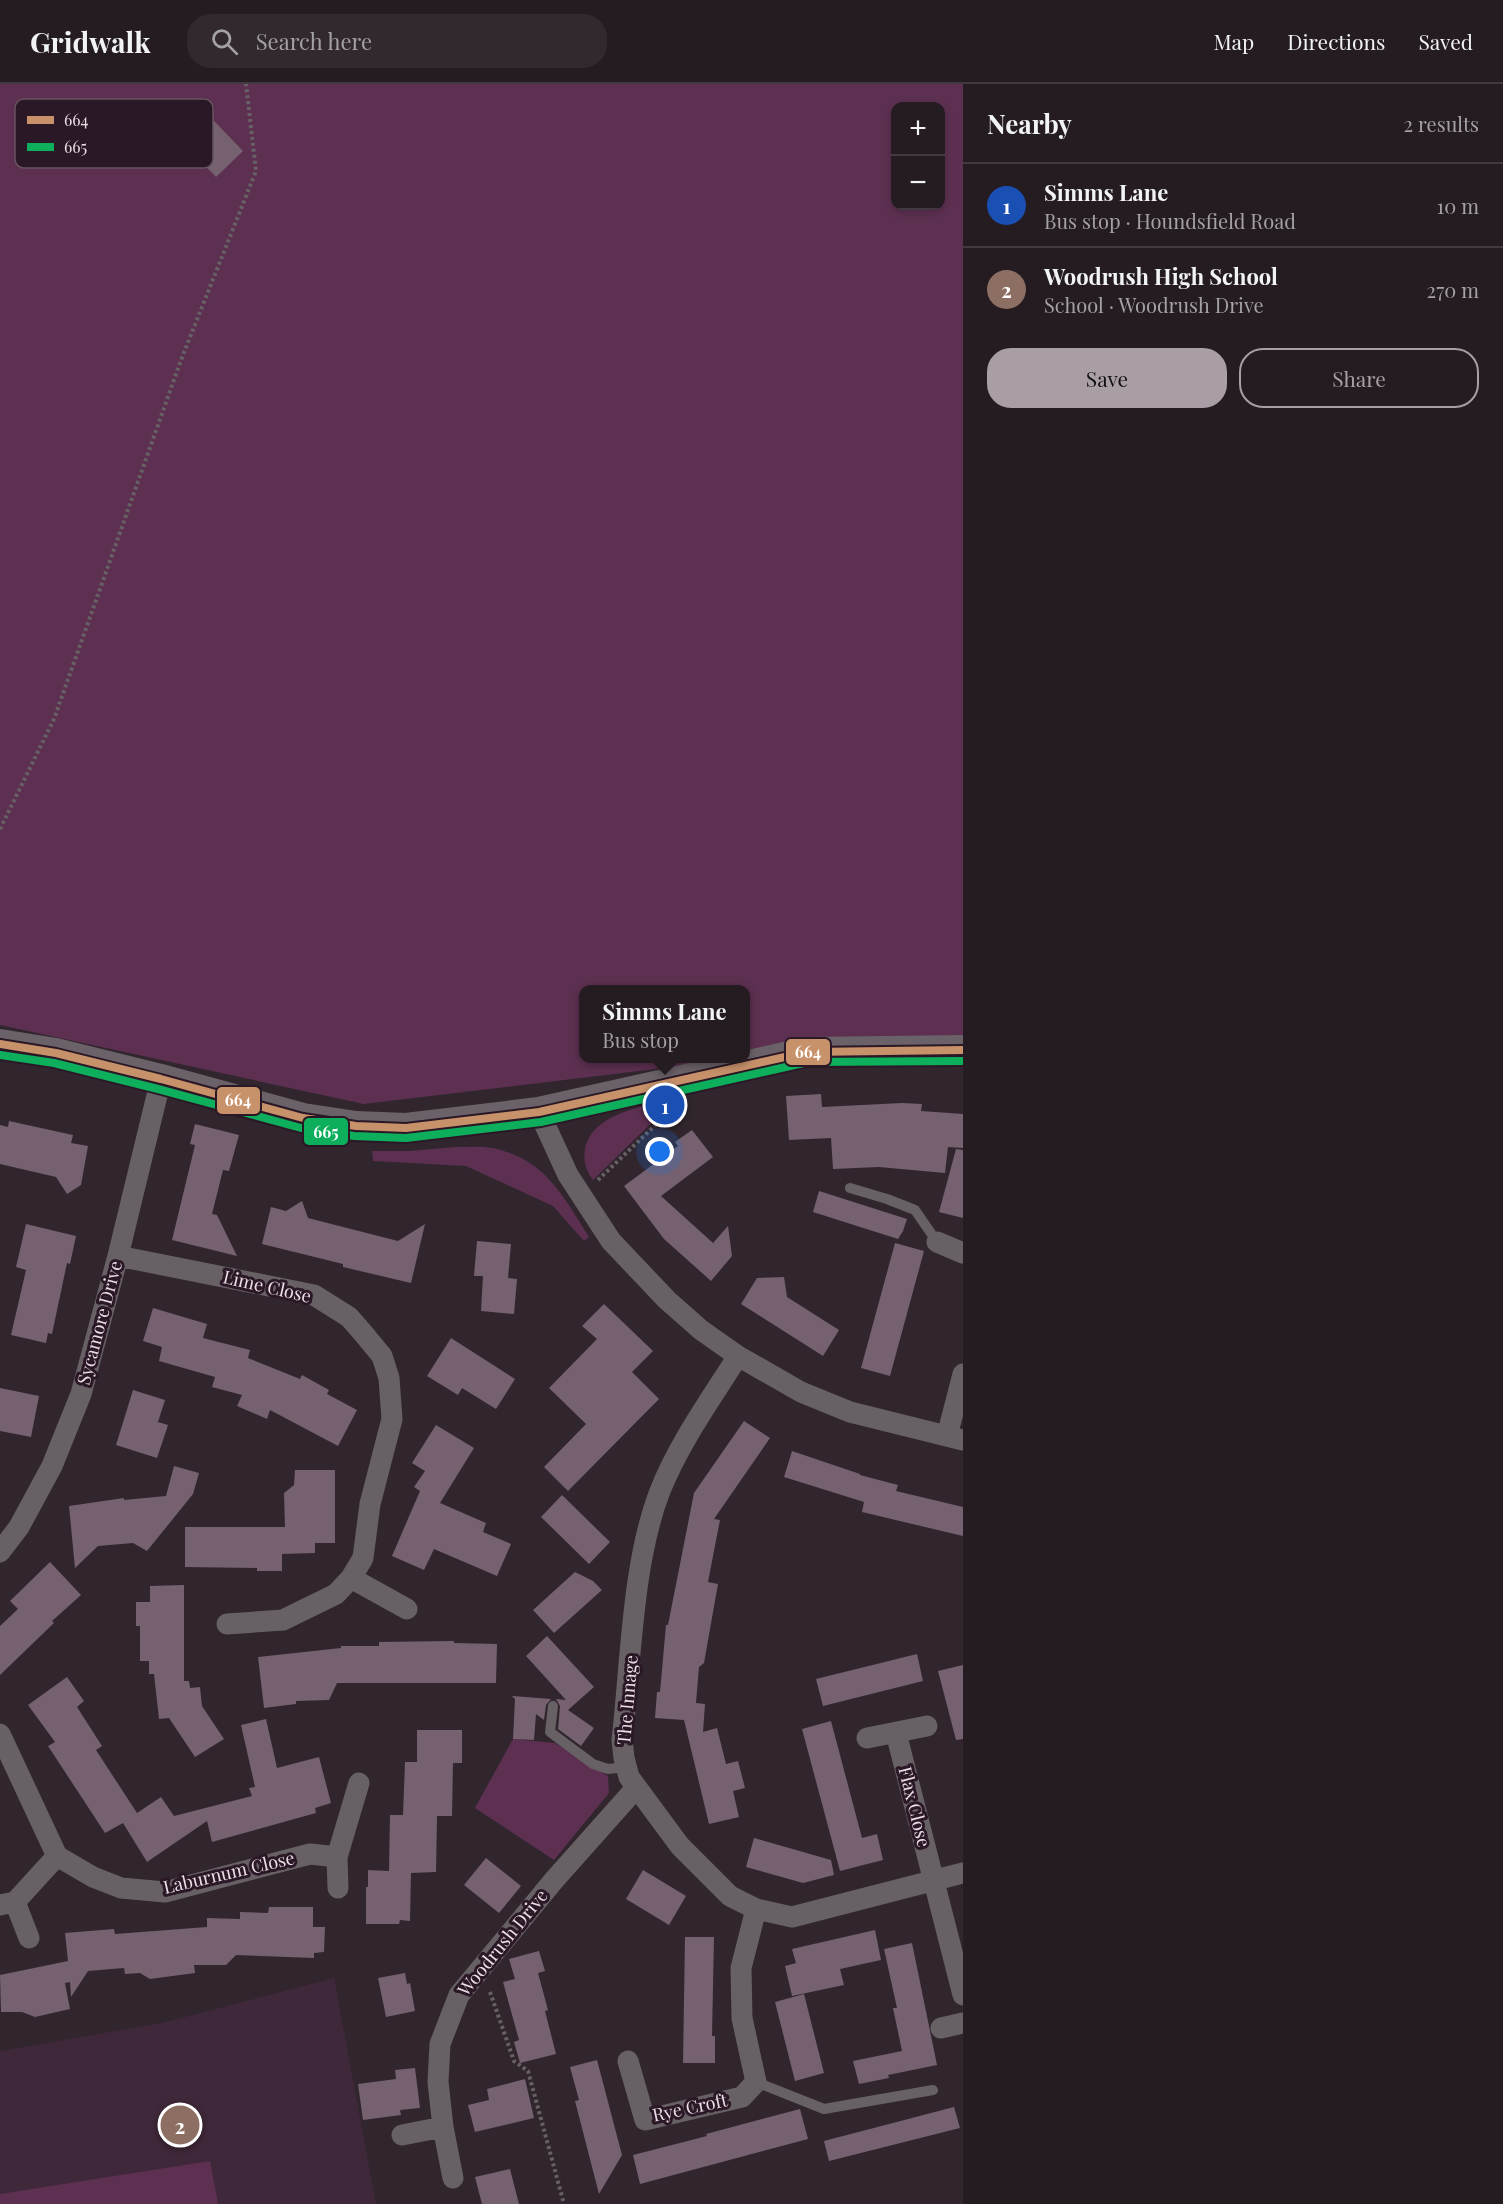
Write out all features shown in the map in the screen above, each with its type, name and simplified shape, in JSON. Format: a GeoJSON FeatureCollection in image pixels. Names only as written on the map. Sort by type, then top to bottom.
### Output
{"type":"FeatureCollection","features":[{"type":"Feature","properties":{"kind":"street"},"geometry":{"type":"LineString","coordinates":[[0,1044],[56,1053],[303,1118],[356,1126],[406,1128],[539,1112],[807,1052],[963,1050]]}},
{"type":"Feature","properties":{"kind":"street","name":"Sycamore Drive"},"geometry":{"type":"LineString","coordinates":[[0,1552],[19,1527],[52,1466],[81,1394],[118,1256],[161,1079]]}},
{"type":"Feature","properties":{"kind":"street"},"geometry":{"type":"LineString","coordinates":[[539,1112],[567,1175],[611,1241],[667,1300],[700,1330],[738,1356],[801,1392],[850,1412],[955,1438],[963,1374]]}},
{"type":"Feature","properties":{"kind":"street"},"geometry":{"type":"LineString","coordinates":[[937,1242],[963,1253]]}},
{"type":"Feature","properties":{"kind":"street","name":"Lime Close"},"geometry":{"type":"LineString","coordinates":[[118,1256],[314,1295],[349,1317],[382,1356],[389,1378],[392,1419],[370,1504],[363,1558],[351,1578],[336,1594],[283,1620],[227,1624]]}},
{"type":"Feature","properties":{"kind":"street","name":"The Innage"},"geometry":{"type":"LineString","coordinates":[[738,1356],[680,1449],[660,1491],[644,1547],[622,1740],[626,1767],[636,1788],[680,1846],[730,1896],[756,1909],[792,1917],[963,1873]]}},
{"type":"Feature","properties":{"kind":"street"},"geometry":{"type":"LineString","coordinates":[[351,1578],[407,1609]]}},
{"type":"Feature","properties":{"kind":"street"},"geometry":{"type":"LineString","coordinates":[[867,1738],[927,1726]]}},
{"type":"Feature","properties":{"kind":"street","name":"Flax Close"},"geometry":{"type":"LineString","coordinates":[[896,1733],[963,1995]]}},
{"type":"Feature","properties":{"kind":"street"},"geometry":{"type":"LineString","coordinates":[[0,1734],[57,1856],[8,1903],[29,1938]]}},
{"type":"Feature","properties":{"kind":"street"},"geometry":{"type":"LineString","coordinates":[[338,1888],[337,1857],[359,1783]]}},
{"type":"Feature","properties":{"kind":"street","name":"Woodrush Drive"},"geometry":{"type":"LineString","coordinates":[[453,2178],[443,2127],[438,2082],[440,2044],[459,1995],[555,1879],[636,1788]]}},
{"type":"Feature","properties":{"kind":"street","name":"Laburnum Close"},"geometry":{"type":"LineString","coordinates":[[57,1856],[93,1877],[121,1888],[165,1892],[310,1854],[337,1857]]}},
{"type":"Feature","properties":{"kind":"street"},"geometry":{"type":"LineString","coordinates":[[756,1909],[741,1968],[742,2018],[756,2082]]}},
{"type":"Feature","properties":{"kind":"street"},"geometry":{"type":"LineString","coordinates":[[941,2028],[963,2023]]}},
{"type":"Feature","properties":{"kind":"street","name":"Rye Croft"},"geometry":{"type":"LineString","coordinates":[[628,2061],[645,2120],[742,2097],[756,2082]]}},
{"type":"Feature","properties":{"kind":"street"},"geometry":{"type":"LineString","coordinates":[[402,2135],[443,2127]]}},
{"type":"Feature","properties":{"kind":"lane"},"geometry":{"type":"LineString","coordinates":[[850,1188],[915,1210],[923,1218],[937,1242]]}},
{"type":"Feature","properties":{"kind":"lane"},"geometry":{"type":"LineString","coordinates":[[553,1706],[550,1732],[593,1764],[608,1769],[626,1767]]}},
{"type":"Feature","properties":{"kind":"lane"},"geometry":{"type":"LineString","coordinates":[[756,2082],[824,2109],[933,2090]]}},
{"type":"Feature","properties":{"kind":"path"},"geometry":{"type":"LineString","coordinates":[[0,830],[54,719],[181,360],[256,171],[246,84]]}},
{"type":"Feature","properties":{"kind":"path"},"geometry":{"type":"LineString","coordinates":[[581,1197],[673,1108]]}},
{"type":"Feature","properties":{"kind":"path"},"geometry":{"type":"LineString","coordinates":[[481,1968],[514,2061],[528,2071],[564,2204]]}},
{"type":"Feature","properties":{"kind":"shaded area"},"geometry":{"type":"Polygon","coordinates":[[[0,84],[963,84],[963,1042],[750,1054],[750,985],[579,985],[579,1063],[706,1063],[364,1104],[0,1025],[0,84]]]}},
{"type":"Feature","properties":{"kind":"shaded area"},"geometry":{"type":"Polygon","coordinates":[[[676,1099],[593,1180],[586,1166],[584,1154],[590,1137],[598,1127],[622,1113],[676,1099]]]}},
{"type":"Feature","properties":{"kind":"shaded area"},"geometry":{"type":"Polygon","coordinates":[[[456,1147],[493,1148],[527,1161],[551,1181],[589,1237],[584,1241],[553,1206],[466,1166],[373,1161],[372,1151],[410,1151],[456,1147]]]}},
{"type":"Feature","properties":{"kind":"shaded area"},"geometry":{"type":"Polygon","coordinates":[[[513,1739],[555,1743],[608,1776],[609,1793],[554,1860],[475,1808],[513,1739]]]}},
{"type":"Feature","properties":{"kind":"shaded area"},"geometry":{"type":"Polygon","coordinates":[[[334,1978],[376,2204],[0,2204],[0,2051],[162,2023],[334,1978]]]}},
{"type":"Feature","properties":{"kind":"shaded area"},"geometry":{"type":"Polygon","coordinates":[[[210,2161],[218,2204],[0,2204],[0,2194],[210,2161]]]}},
{"type":"Feature","properties":{"kind":"building"},"geometry":{"type":"Polygon","coordinates":[[[213,120],[243,151],[216,177],[208,168],[213,168],[213,120]]]}},
{"type":"Feature","properties":{"kind":"building"},"geometry":{"type":"Polygon","coordinates":[[[821,1094],[822,1107],[902,1103],[922,1104],[921,1111],[963,1114],[963,1148],[948,1147],[945,1173],[879,1167],[833,1169],[831,1138],[789,1140],[786,1096],[821,1094]]]}},
{"type":"Feature","properties":{"kind":"building"},"geometry":{"type":"Polygon","coordinates":[[[9,1121],[73,1135],[71,1143],[88,1146],[81,1185],[67,1194],[56,1177],[0,1164],[0,1125],[8,1127],[9,1121]]]}},
{"type":"Feature","properties":{"kind":"building"},"geometry":{"type":"Polygon","coordinates":[[[195,1124],[239,1135],[229,1171],[223,1170],[212,1214],[217,1215],[237,1256],[172,1240],[195,1145],[190,1144],[195,1124]]]}},
{"type":"Feature","properties":{"kind":"building"},"geometry":{"type":"Polygon","coordinates":[[[692,1130],[713,1157],[661,1196],[713,1243],[728,1226],[732,1256],[711,1281],[664,1239],[624,1186],[678,1146],[675,1142],[692,1130]]]}},
{"type":"Feature","properties":{"kind":"building"},"geometry":{"type":"Polygon","coordinates":[[[956,1149],[963,1150],[963,1218],[939,1212],[956,1149]]]}},
{"type":"Feature","properties":{"kind":"building"},"geometry":{"type":"Polygon","coordinates":[[[819,1191],[907,1219],[903,1231],[898,1239],[813,1212],[819,1191]]]}},
{"type":"Feature","properties":{"kind":"building"},"geometry":{"type":"Polygon","coordinates":[[[302,1201],[308,1218],[398,1241],[425,1224],[411,1283],[262,1244],[271,1207],[286,1211],[302,1201]]]}},
{"type":"Feature","properties":{"kind":"building"},"geometry":{"type":"Polygon","coordinates":[[[26,1224],[76,1236],[70,1264],[67,1263],[52,1334],[48,1333],[46,1343],[11,1335],[26,1270],[16,1267],[26,1224]]]}},
{"type":"Feature","properties":{"kind":"building"},"geometry":{"type":"Polygon","coordinates":[[[477,1241],[511,1244],[508,1278],[517,1279],[514,1314],[481,1311],[483,1276],[474,1276],[477,1241]]]}},
{"type":"Feature","properties":{"kind":"building"},"geometry":{"type":"Polygon","coordinates":[[[895,1243],[924,1251],[890,1376],[861,1368],[895,1243]]]}},
{"type":"Feature","properties":{"kind":"building"},"geometry":{"type":"Polygon","coordinates":[[[784,1277],[787,1297],[839,1330],[823,1356],[741,1304],[757,1278],[784,1277]]]}},
{"type":"Feature","properties":{"kind":"building"},"geometry":{"type":"Polygon","coordinates":[[[604,1304],[653,1351],[632,1372],[659,1399],[568,1491],[544,1467],[586,1424],[549,1388],[597,1339],[582,1326],[604,1304]]]}},
{"type":"Feature","properties":{"kind":"building"},"geometry":{"type":"Polygon","coordinates":[[[153,1308],[207,1324],[203,1338],[250,1350],[248,1358],[300,1379],[302,1375],[329,1390],[327,1394],[357,1410],[338,1446],[270,1410],[267,1419],[237,1406],[242,1395],[212,1387],[215,1377],[159,1361],[162,1347],[143,1341],[153,1308]]]}},
{"type":"Feature","properties":{"kind":"building"},"geometry":{"type":"Polygon","coordinates":[[[451,1338],[515,1379],[496,1409],[462,1388],[458,1395],[427,1376],[451,1338]]]}},
{"type":"Feature","properties":{"kind":"building"},"geometry":{"type":"Polygon","coordinates":[[[0,1388],[39,1396],[31,1437],[0,1431],[0,1388]]]}},
{"type":"Feature","properties":{"kind":"building"},"geometry":{"type":"Polygon","coordinates":[[[133,1390],[165,1400],[158,1422],[168,1425],[157,1458],[116,1445],[133,1390]]]}},
{"type":"Feature","properties":{"kind":"building"},"geometry":{"type":"Polygon","coordinates":[[[744,1421],[770,1438],[714,1519],[720,1520],[708,1582],[718,1584],[704,1663],[699,1667],[696,1703],[705,1704],[703,1732],[717,1728],[726,1764],[738,1761],[745,1788],[733,1791],[739,1817],[709,1824],[684,1720],[655,1718],[657,1692],[660,1692],[666,1625],[668,1625],[694,1493],[744,1421]]]}},
{"type":"Feature","properties":{"kind":"building"},"geometry":{"type":"Polygon","coordinates":[[[436,1425],[474,1448],[440,1503],[486,1523],[483,1532],[511,1544],[497,1576],[434,1549],[424,1570],[392,1556],[420,1491],[414,1487],[425,1471],[412,1463],[436,1425]]]}},
{"type":"Feature","properties":{"kind":"building"},"geometry":{"type":"Polygon","coordinates":[[[792,1451],[860,1475],[898,1485],[896,1491],[963,1507],[963,1536],[862,1512],[864,1502],[784,1477],[792,1451]]]}},
{"type":"Feature","properties":{"kind":"building"},"geometry":{"type":"Polygon","coordinates":[[[174,1466],[199,1473],[193,1494],[147,1551],[133,1543],[98,1546],[75,1568],[69,1506],[124,1498],[124,1500],[166,1496],[174,1466]]]}},
{"type":"Feature","properties":{"kind":"building"},"geometry":{"type":"Polygon","coordinates":[[[295,1470],[335,1470],[335,1543],[315,1543],[315,1553],[282,1554],[282,1571],[257,1571],[257,1568],[185,1567],[185,1527],[285,1527],[284,1493],[294,1485],[295,1470]]]}},
{"type":"Feature","properties":{"kind":"building"},"geometry":{"type":"Polygon","coordinates":[[[562,1495],[610,1542],[589,1564],[541,1517],[562,1495]]]}},
{"type":"Feature","properties":{"kind":"building"},"geometry":{"type":"Polygon","coordinates":[[[50,1562],[81,1595],[52,1621],[54,1623],[0,1675],[0,1626],[18,1609],[10,1601],[50,1562]]]}},
{"type":"Feature","properties":{"kind":"building"},"geometry":{"type":"Polygon","coordinates":[[[575,1572],[593,1581],[602,1590],[554,1633],[533,1610],[575,1572]]]}},
{"type":"Feature","properties":{"kind":"building"},"geometry":{"type":"Polygon","coordinates":[[[184,1585],[184,1681],[189,1681],[190,1688],[200,1687],[202,1706],[224,1739],[195,1757],[169,1718],[159,1719],[154,1674],[149,1674],[149,1661],[140,1661],[140,1626],[136,1626],[136,1602],[150,1602],[150,1586],[184,1585]]]}},
{"type":"Feature","properties":{"kind":"building"},"geometry":{"type":"Polygon","coordinates":[[[547,1636],[594,1687],[568,1710],[594,1728],[581,1746],[558,1729],[560,1706],[556,1699],[566,1700],[526,1656],[547,1636]]]}},
{"type":"Feature","properties":{"kind":"building"},"geometry":{"type":"Polygon","coordinates":[[[454,1641],[454,1643],[497,1644],[496,1683],[337,1683],[329,1700],[296,1701],[296,1704],[264,1708],[258,1657],[341,1648],[341,1646],[379,1646],[379,1642],[454,1641]]]}},
{"type":"Feature","properties":{"kind":"building"},"geometry":{"type":"Polygon","coordinates":[[[917,1654],[923,1681],[823,1706],[816,1679],[917,1654]]]}},
{"type":"Feature","properties":{"kind":"building"},"geometry":{"type":"Polygon","coordinates":[[[963,1665],[963,1739],[956,1740],[938,1671],[963,1665]]]}},
{"type":"Feature","properties":{"kind":"building"},"geometry":{"type":"Polygon","coordinates":[[[67,1677],[84,1701],[77,1707],[102,1746],[96,1750],[137,1813],[161,1797],[174,1816],[252,1796],[249,1788],[255,1787],[241,1725],[266,1719],[277,1768],[319,1757],[331,1803],[315,1808],[316,1813],[212,1842],[207,1821],[147,1862],[123,1823],[105,1833],[48,1746],[55,1742],[28,1705],[67,1677]]]}},
{"type":"Feature","properties":{"kind":"building"},"geometry":{"type":"Polygon","coordinates":[[[512,1696],[551,1699],[546,1705],[544,1720],[536,1714],[534,1740],[513,1739],[515,1699],[512,1696]]]}},
{"type":"Feature","properties":{"kind":"building"},"geometry":{"type":"Polygon","coordinates":[[[831,1721],[862,1838],[877,1834],[883,1860],[840,1871],[802,1729],[831,1721]]]}},
{"type":"Feature","properties":{"kind":"building"},"geometry":{"type":"Polygon","coordinates":[[[417,1730],[462,1730],[462,1763],[453,1763],[452,1816],[437,1816],[436,1872],[411,1873],[410,1921],[400,1920],[399,1924],[366,1924],[368,1870],[389,1871],[390,1815],[403,1815],[405,1762],[417,1762],[417,1730]]]}},
{"type":"Feature","properties":{"kind":"building"},"geometry":{"type":"Polygon","coordinates":[[[754,1838],[831,1860],[834,1875],[803,1883],[746,1867],[754,1838]]]}},
{"type":"Feature","properties":{"kind":"building"},"geometry":{"type":"Polygon","coordinates":[[[486,1858],[521,1886],[499,1913],[464,1885],[486,1858]]]}},
{"type":"Feature","properties":{"kind":"building"},"geometry":{"type":"Polygon","coordinates":[[[643,1870],[686,1896],[669,1925],[626,1899],[643,1870]]]}},
{"type":"Feature","properties":{"kind":"building"},"geometry":{"type":"Polygon","coordinates":[[[269,1907],[313,1907],[313,1927],[325,1927],[324,1952],[314,1953],[314,1958],[236,1955],[226,1965],[194,1965],[195,1973],[150,1979],[140,1973],[125,1974],[124,1968],[88,1971],[71,1997],[70,1982],[65,1983],[70,2009],[35,2017],[22,2012],[1,2012],[0,1975],[68,1961],[65,1933],[114,1929],[115,1934],[207,1927],[207,1918],[240,1919],[240,1912],[268,1913],[269,1907]]]}},
{"type":"Feature","properties":{"kind":"building"},"geometry":{"type":"Polygon","coordinates":[[[875,1930],[881,1960],[840,1969],[844,1985],[792,1996],[785,1966],[796,1963],[792,1949],[875,1930]]]}},
{"type":"Feature","properties":{"kind":"building"},"geometry":{"type":"Polygon","coordinates":[[[685,1937],[714,1937],[712,2036],[715,2036],[715,2063],[683,2063],[685,1937]]]}},
{"type":"Feature","properties":{"kind":"building"},"geometry":{"type":"Polygon","coordinates":[[[912,1943],[937,2065],[888,2075],[889,2078],[859,2084],[853,2061],[902,2051],[893,2008],[897,2008],[884,1949],[912,1943]]]}},
{"type":"Feature","properties":{"kind":"building"},"geometry":{"type":"Polygon","coordinates":[[[539,1951],[545,1971],[538,1973],[556,2054],[520,2063],[514,2042],[519,2040],[503,1982],[515,1979],[509,1959],[539,1951]]]}},
{"type":"Feature","properties":{"kind":"building"},"geometry":{"type":"Polygon","coordinates":[[[405,1973],[407,1984],[410,1983],[415,2011],[386,2017],[378,1978],[405,1973]]]}},
{"type":"Feature","properties":{"kind":"building"},"geometry":{"type":"Polygon","coordinates":[[[804,1994],[824,2073],[795,2081],[775,2002],[804,1994]]]}},
{"type":"Feature","properties":{"kind":"building"},"geometry":{"type":"Polygon","coordinates":[[[597,2060],[622,2155],[599,2194],[575,2101],[579,2100],[570,2067],[597,2060]]]}},
{"type":"Feature","properties":{"kind":"building"},"geometry":{"type":"Polygon","coordinates":[[[415,2068],[420,2108],[400,2110],[401,2115],[363,2120],[358,2084],[396,2079],[395,2070],[415,2068]]]}},
{"type":"Feature","properties":{"kind":"building"},"geometry":{"type":"Polygon","coordinates":[[[525,2079],[534,2118],[475,2132],[468,2105],[489,2100],[487,2089],[525,2079]]]}},
{"type":"Feature","properties":{"kind":"building"},"geometry":{"type":"Polygon","coordinates":[[[954,2107],[960,2128],[829,2161],[824,2141],[954,2107]]]}},
{"type":"Feature","properties":{"kind":"building"},"geometry":{"type":"Polygon","coordinates":[[[800,2109],[808,2139],[640,2184],[633,2155],[800,2109]]]}},
{"type":"Feature","properties":{"kind":"building"},"geometry":{"type":"Polygon","coordinates":[[[510,2169],[519,2204],[482,2204],[475,2177],[510,2169]]]}},
{"type":"Feature","properties":{"kind":"transit line","name":"664"},"geometry":{"type":"LineString","coordinates":[[0,1044],[56,1053],[303,1118],[356,1126],[406,1128],[539,1112],[807,1052],[963,1050]]}},
{"type":"Feature","properties":{"kind":"transit line","name":"665"},"geometry":{"type":"LineString","coordinates":[[0,1055],[54,1063],[301,1128],[354,1136],[406,1138],[541,1122],[808,1062],[963,1061]]}},
{"type":"Feature","properties":{"kind":"place","name":"Simms Lane"},"geometry":{"type":"Point","coordinates":[665,1105]}},
{"type":"Feature","properties":{"kind":"place","name":"Woodrush High School"},"geometry":{"type":"Point","coordinates":[180,2125]}}]}
